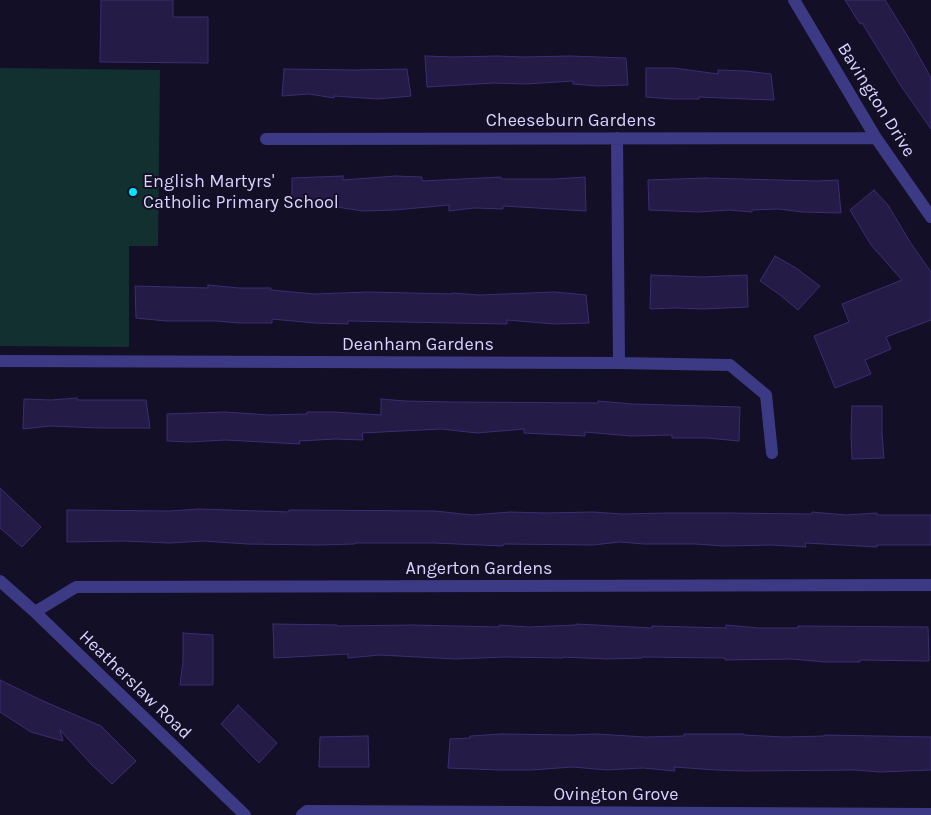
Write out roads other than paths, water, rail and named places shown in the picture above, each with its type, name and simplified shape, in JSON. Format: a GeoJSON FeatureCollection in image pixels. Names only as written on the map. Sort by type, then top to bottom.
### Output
{"type":"FeatureCollection","features":[{"type":"Feature","properties":{"kind":"street","name":"Bavington Drive"},"geometry":{"type":"LineString","coordinates":[[794,0],[876,138],[931,217]]}},
{"type":"Feature","properties":{"kind":"street"},"geometry":{"type":"LineString","coordinates":[[617,138],[618,363]]}},
{"type":"Feature","properties":{"kind":"street","name":"Cheeseburn Gardens"},"geometry":{"type":"LineString","coordinates":[[266,140],[876,138]]}},
{"type":"Feature","properties":{"kind":"street","name":"Deanham Gardens"},"geometry":{"type":"LineString","coordinates":[[0,361],[730,365],[766,395],[772,453]]}},
{"type":"Feature","properties":{"kind":"street","name":"Heatherslaw Road"},"geometry":{"type":"LineString","coordinates":[[0,581],[35,612],[245,815]]}},
{"type":"Feature","properties":{"kind":"street","name":"Angerton Gardens"},"geometry":{"type":"LineString","coordinates":[[35,612],[76,587],[931,585]]}},
{"type":"Feature","properties":{"kind":"street","name":"Ovington Grove"},"geometry":{"type":"LineString","coordinates":[[302,815],[307,811],[931,814]]}},
{"type":"Feature","properties":{"kind":"place","name":"English Martyrs' Catholic Primary School"},"geometry":{"type":"Point","coordinates":[133,192]}}]}
